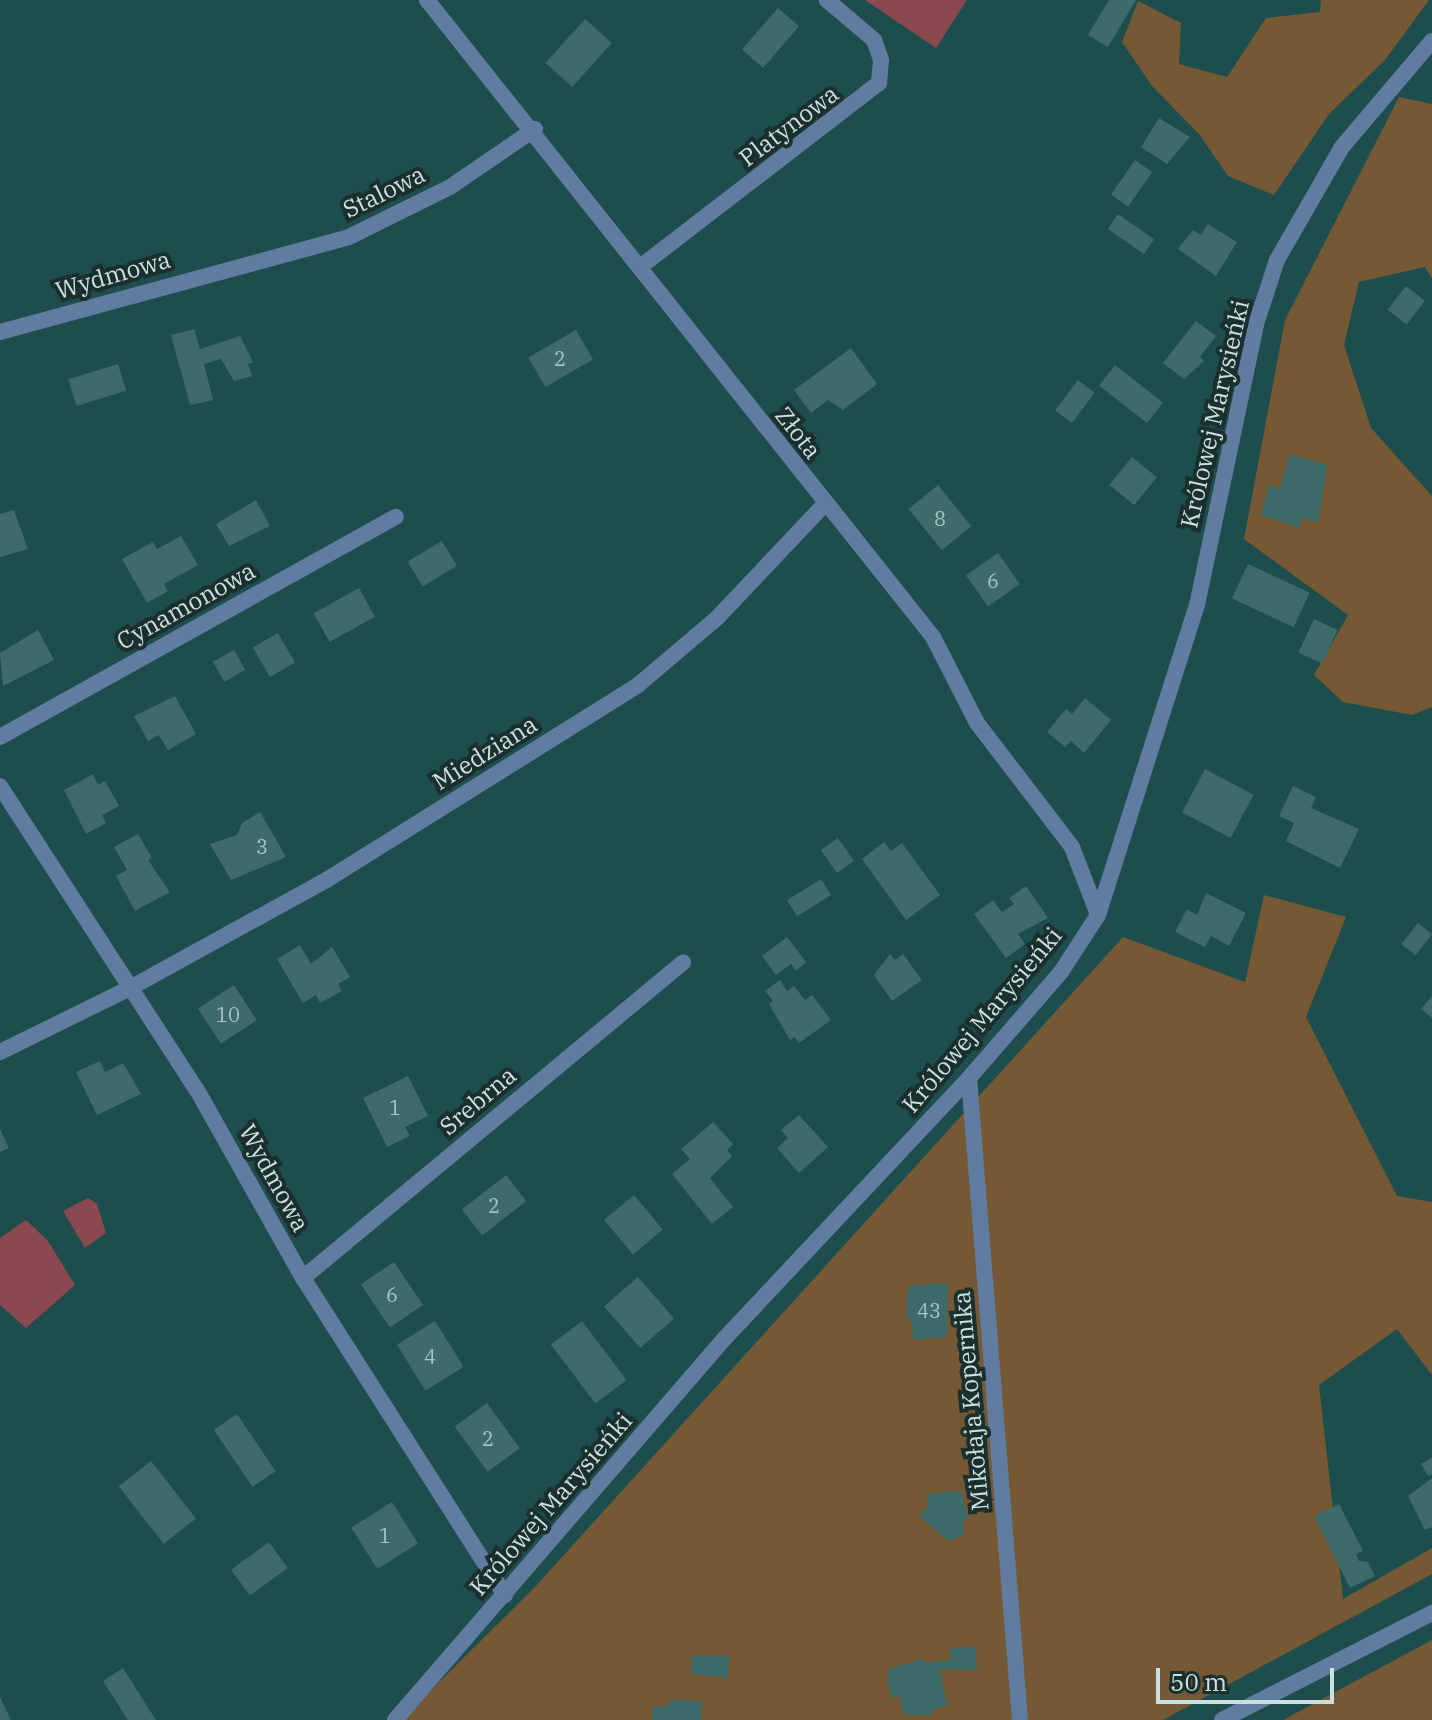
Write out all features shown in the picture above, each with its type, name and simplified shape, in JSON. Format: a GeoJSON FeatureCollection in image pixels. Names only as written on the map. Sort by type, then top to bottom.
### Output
{"type":"FeatureCollection","features":[{"type":"Feature","properties":{"kind":"street","name":"Złota"},"geometry":{"type":"LineString","coordinates":[[427,0],[535,129],[824,505],[933,637],[977,723],[1072,847],[1098,915]]}},
{"type":"Feature","properties":{"kind":"street","name":"Platynowa"},"geometry":{"type":"LineString","coordinates":[[640,267],[879,83],[881,60],[874,40],[827,0]]}},
{"type":"Feature","properties":{"kind":"street","name":"Królowej Marysieńki"},"geometry":{"type":"LineString","coordinates":[[395,1720],[725,1338],[969,1078],[1061,972],[1098,915],[1197,605],[1256,324],[1277,260],[1342,147],[1432,41]]}},
{"type":"Feature","properties":{"kind":"street","name":"Stalowa"},"geometry":{"type":"LineString","coordinates":[[239,264],[349,237],[450,187],[535,129]]}},
{"type":"Feature","properties":{"kind":"street","name":"Wydmowa"},"geometry":{"type":"LineString","coordinates":[[0,332],[239,264]]}},
{"type":"Feature","properties":{"kind":"street","name":"Miedziana"},"geometry":{"type":"LineString","coordinates":[[0,1052],[130,988],[328,879],[638,685],[717,618],[824,505]]}},
{"type":"Feature","properties":{"kind":"street","name":"Cynamonowa"},"geometry":{"type":"LineString","coordinates":[[0,737],[396,517]]}},
{"type":"Feature","properties":{"kind":"street","name":"Wydmowa"},"geometry":{"type":"LineString","coordinates":[[0,786],[197,1090],[303,1278],[505,1595]]}},
{"type":"Feature","properties":{"kind":"street","name":"Srebrna"},"geometry":{"type":"LineString","coordinates":[[303,1278],[683,962]]}},
{"type":"Feature","properties":{"kind":"street","name":"Mikołaja Kopernika"},"geometry":{"type":"LineString","coordinates":[[969,1078],[1020,1720]]}},
{"type":"Feature","properties":{"kind":"street"},"geometry":{"type":"LineString","coordinates":[[1222,1720],[1432,1613]]}},
{"type":"Feature","properties":{"kind":"shaded area"},"geometry":{"type":"Polygon","coordinates":[[[865,0],[967,0],[936,48],[865,0]]]}},
{"type":"Feature","properties":{"kind":"shaded area"},"geometry":{"type":"Polygon","coordinates":[[[1321,0],[1429,0],[1385,60],[1329,114],[1274,195],[1228,176],[1199,134],[1152,86],[1122,42],[1138,1],[1181,23],[1179,64],[1227,77],[1266,18],[1320,12],[1321,0]]]}},
{"type":"Feature","properties":{"kind":"shaded area"},"geometry":{"type":"Polygon","coordinates":[[[1399,97],[1432,104],[1432,278],[1425,267],[1359,282],[1344,345],[1371,428],[1432,496],[1432,707],[1412,715],[1343,702],[1314,675],[1348,615],[1244,539],[1285,320],[1399,97]]]}},
{"type":"Feature","properties":{"kind":"shaded area"},"geometry":{"type":"Polygon","coordinates":[[[1264,895],[1346,917],[1306,1017],[1397,1196],[1432,1202],[1432,1375],[1397,1329],[1319,1385],[1343,1599],[1432,1548],[1432,1574],[1163,1720],[401,1720],[534,1588],[1123,937],[1245,982],[1264,895]]]}},
{"type":"Feature","properties":{"kind":"shaded area"},"geometry":{"type":"Polygon","coordinates":[[[88,1198],[97,1204],[106,1233],[85,1248],[63,1211],[88,1198]]]}},
{"type":"Feature","properties":{"kind":"shaded area"},"geometry":{"type":"Polygon","coordinates":[[[26,1220],[48,1241],[75,1285],[26,1328],[0,1305],[0,1238],[26,1220]]]}},
{"type":"Feature","properties":{"kind":"shaded area"},"geometry":{"type":"Polygon","coordinates":[[[1432,1640],[1432,1720],[1283,1720],[1432,1640]]]}},
{"type":"Feature","properties":{"kind":"building"},"geometry":{"type":"Polygon","coordinates":[[[1109,0],[1136,0],[1108,47],[1088,35],[1109,0]]]}},
{"type":"Feature","properties":{"kind":"building"},"geometry":{"type":"Polygon","coordinates":[[[778,8],[799,26],[763,68],[742,50],[778,8]]]}},
{"type":"Feature","properties":{"kind":"building"},"geometry":{"type":"Polygon","coordinates":[[[585,19],[612,43],[572,87],[546,63],[585,19]]]}},
{"type":"Feature","properties":{"kind":"building"},"geometry":{"type":"Polygon","coordinates":[[[1159,118],[1190,137],[1167,164],[1141,147],[1159,118]]]}},
{"type":"Feature","properties":{"kind":"building"},"geometry":{"type":"Polygon","coordinates":[[[1135,160],[1152,172],[1128,206],[1111,194],[1135,160]]]}},
{"type":"Feature","properties":{"kind":"building"},"geometry":{"type":"Polygon","coordinates":[[[1118,214],[1154,239],[1144,254],[1108,229],[1118,214]]]}},
{"type":"Feature","properties":{"kind":"building"},"geometry":{"type":"Polygon","coordinates":[[[1208,224],[1237,242],[1216,276],[1178,249],[1193,230],[1201,235],[1208,224]]]}},
{"type":"Feature","properties":{"kind":"building"},"geometry":{"type":"Polygon","coordinates":[[[1406,286],[1425,301],[1406,324],[1388,310],[1406,286]]]}},
{"type":"Feature","properties":{"kind":"building"},"geometry":{"type":"Polygon","coordinates":[[[1196,321],[1216,336],[1200,357],[1204,361],[1184,379],[1163,363],[1196,321]]]}},
{"type":"Feature","properties":{"kind":"building"},"geometry":{"type":"Polygon","coordinates":[[[194,329],[200,349],[240,336],[253,362],[248,364],[252,376],[234,381],[221,359],[204,364],[213,400],[190,405],[171,335],[194,329]]]}},
{"type":"Feature","properties":{"kind":"building"},"geometry":{"type":"Polygon","coordinates":[[[576,330],[593,359],[545,387],[528,358],[576,330]]]}},
{"type":"Feature","properties":{"kind":"building"},"geometry":{"type":"Polygon","coordinates":[[[851,348],[877,384],[843,410],[828,400],[811,413],[794,390],[851,348]]]}},
{"type":"Feature","properties":{"kind":"building"},"geometry":{"type":"Polygon","coordinates":[[[118,364],[126,391],[76,406],[68,379],[118,364]]]}},
{"type":"Feature","properties":{"kind":"building"},"geometry":{"type":"Polygon","coordinates":[[[1115,365],[1163,403],[1147,423],[1099,385],[1115,365]]]}},
{"type":"Feature","properties":{"kind":"building"},"geometry":{"type":"Polygon","coordinates":[[[1078,380],[1095,393],[1072,423],[1055,410],[1078,380]]]}},
{"type":"Feature","properties":{"kind":"building"},"geometry":{"type":"Polygon","coordinates":[[[1290,454],[1327,465],[1318,523],[1302,518],[1299,528],[1261,515],[1269,485],[1280,488],[1290,454]]]}},
{"type":"Feature","properties":{"kind":"building"},"geometry":{"type":"Polygon","coordinates":[[[1132,457],[1157,477],[1134,505],[1109,485],[1132,457]]]}},
{"type":"Feature","properties":{"kind":"building"},"geometry":{"type":"Polygon","coordinates":[[[938,485],[971,526],[942,550],[908,509],[938,485]]]}},
{"type":"Feature","properties":{"kind":"building"},"geometry":{"type":"Polygon","coordinates":[[[256,500],[270,526],[229,546],[216,524],[256,500]]]}},
{"type":"Feature","properties":{"kind":"building"},"geometry":{"type":"Polygon","coordinates":[[[14,510],[28,549],[0,557],[0,514],[14,510]]]}},
{"type":"Feature","properties":{"kind":"building"},"geometry":{"type":"Polygon","coordinates":[[[181,536],[198,565],[164,584],[168,591],[147,603],[122,559],[153,542],[157,549],[181,536]]]}},
{"type":"Feature","properties":{"kind":"building"},"geometry":{"type":"Polygon","coordinates":[[[442,541],[457,566],[423,586],[408,562],[442,541]]]}},
{"type":"Feature","properties":{"kind":"building"},"geometry":{"type":"Polygon","coordinates":[[[998,553],[1020,584],[988,606],[966,575],[998,553]]]}},
{"type":"Feature","properties":{"kind":"building"},"geometry":{"type":"Polygon","coordinates":[[[1248,564],[1310,593],[1294,627],[1232,598],[1248,564]]]}},
{"type":"Feature","properties":{"kind":"building"},"geometry":{"type":"Polygon","coordinates":[[[359,588],[375,617],[330,642],[314,613],[359,588]]]}},
{"type":"Feature","properties":{"kind":"building"},"geometry":{"type":"Polygon","coordinates":[[[1314,619],[1338,630],[1322,664],[1298,653],[1314,619]]]}},
{"type":"Feature","properties":{"kind":"building"},"geometry":{"type":"Polygon","coordinates":[[[38,630],[54,660],[3,686],[0,653],[38,630]]]}},
{"type":"Feature","properties":{"kind":"building"},"geometry":{"type":"Polygon","coordinates":[[[278,633],[295,662],[270,677],[253,648],[278,633]]]}},
{"type":"Feature","properties":{"kind":"building"},"geometry":{"type":"Polygon","coordinates":[[[234,650],[245,670],[224,682],[213,662],[234,650]]]}},
{"type":"Feature","properties":{"kind":"building"},"geometry":{"type":"Polygon","coordinates":[[[175,696],[196,734],[168,750],[159,735],[148,741],[134,716],[175,696]]]}},
{"type":"Feature","properties":{"kind":"building"},"geometry":{"type":"Polygon","coordinates":[[[1085,698],[1111,720],[1084,753],[1071,741],[1065,747],[1047,732],[1066,709],[1072,714],[1085,698]]]}},
{"type":"Feature","properties":{"kind":"building"},"geometry":{"type":"Polygon","coordinates":[[[1205,769],[1254,795],[1231,838],[1182,812],[1205,769]]]}},
{"type":"Feature","properties":{"kind":"building"},"geometry":{"type":"Polygon","coordinates":[[[93,774],[98,785],[105,781],[119,806],[102,815],[106,823],[86,834],[64,790],[93,774]]]}},
{"type":"Feature","properties":{"kind":"building"},"geometry":{"type":"Polygon","coordinates":[[[1293,786],[1316,797],[1311,808],[1359,829],[1340,868],[1286,841],[1294,823],[1279,816],[1293,786]]]}},
{"type":"Feature","properties":{"kind":"building"},"geometry":{"type":"Polygon","coordinates":[[[260,812],[286,857],[231,880],[210,844],[237,835],[242,823],[260,812]]]}},
{"type":"Feature","properties":{"kind":"building"},"geometry":{"type":"Polygon","coordinates":[[[138,834],[152,858],[148,860],[170,892],[135,911],[116,876],[127,870],[114,847],[138,834]]]}},
{"type":"Feature","properties":{"kind":"building"},"geometry":{"type":"Polygon","coordinates":[[[838,838],[854,861],[837,873],[821,850],[838,838]]]}},
{"type":"Feature","properties":{"kind":"building"},"geometry":{"type":"Polygon","coordinates":[[[884,842],[891,851],[902,843],[940,895],[906,920],[862,859],[884,842]]]}},
{"type":"Feature","properties":{"kind":"building"},"geometry":{"type":"Polygon","coordinates":[[[821,879],[831,895],[797,916],[787,900],[821,879]]]}},
{"type":"Feature","properties":{"kind":"building"},"geometry":{"type":"Polygon","coordinates":[[[1026,886],[1048,918],[1018,934],[1025,944],[1006,958],[974,914],[993,900],[1002,912],[1014,904],[1009,898],[1026,886]]]}},
{"type":"Feature","properties":{"kind":"building"},"geometry":{"type":"Polygon","coordinates":[[[1206,893],[1246,913],[1229,946],[1211,936],[1205,947],[1175,932],[1187,909],[1197,915],[1206,893]]]}},
{"type":"Feature","properties":{"kind":"building"},"geometry":{"type":"Polygon","coordinates":[[[1418,923],[1432,934],[1416,955],[1401,944],[1418,923]]]}},
{"type":"Feature","properties":{"kind":"building"},"geometry":{"type":"Polygon","coordinates":[[[787,937],[806,962],[796,971],[791,964],[776,975],[762,956],[787,937]]]}},
{"type":"Feature","properties":{"kind":"building"},"geometry":{"type":"Polygon","coordinates":[[[300,945],[311,964],[332,947],[350,977],[338,984],[342,991],[320,1003],[316,995],[303,1003],[277,959],[300,945]]]}},
{"type":"Feature","properties":{"kind":"building"},"geometry":{"type":"Polygon","coordinates":[[[890,954],[895,960],[903,954],[922,980],[892,1001],[874,975],[890,954]]]}},
{"type":"Feature","properties":{"kind":"building"},"geometry":{"type":"Polygon","coordinates":[[[780,980],[787,991],[794,986],[805,1000],[812,995],[831,1020],[799,1043],[794,1037],[790,1040],[769,1004],[773,1001],[765,991],[780,980]]]}},
{"type":"Feature","properties":{"kind":"building"},"geometry":{"type":"Polygon","coordinates":[[[234,985],[257,1020],[221,1044],[198,1008],[234,985]]]}},
{"type":"Feature","properties":{"kind":"building"},"geometry":{"type":"Polygon","coordinates":[[[1432,996],[1432,1018],[1421,1009],[1432,996]]]}},
{"type":"Feature","properties":{"kind":"building"},"geometry":{"type":"Polygon","coordinates":[[[100,1061],[105,1072],[123,1063],[141,1094],[97,1115],[76,1072],[100,1061]]]}},
{"type":"Feature","properties":{"kind":"building"},"geometry":{"type":"Polygon","coordinates":[[[408,1076],[428,1116],[405,1127],[410,1136],[387,1147],[363,1098],[408,1076]]]}},
{"type":"Feature","properties":{"kind":"building"},"geometry":{"type":"Polygon","coordinates":[[[799,1115],[828,1147],[799,1173],[777,1148],[788,1138],[781,1130],[799,1115]]]}},
{"type":"Feature","properties":{"kind":"building"},"geometry":{"type":"Polygon","coordinates":[[[713,1122],[733,1144],[727,1150],[732,1156],[710,1178],[733,1207],[712,1224],[672,1174],[690,1159],[681,1149],[713,1122]]]}},
{"type":"Feature","properties":{"kind":"building"},"geometry":{"type":"Polygon","coordinates":[[[0,1129],[9,1148],[0,1152],[0,1129]]]}},
{"type":"Feature","properties":{"kind":"building"},"geometry":{"type":"Polygon","coordinates":[[[506,1175],[526,1201],[482,1235],[462,1209],[506,1175]]]}},
{"type":"Feature","properties":{"kind":"building"},"geometry":{"type":"Polygon","coordinates":[[[634,1195],[663,1229],[633,1255],[604,1220],[634,1195]]]}},
{"type":"Feature","properties":{"kind":"building"},"geometry":{"type":"Polygon","coordinates":[[[394,1262],[423,1305],[390,1327],[361,1284],[394,1262]]]}},
{"type":"Feature","properties":{"kind":"building"},"geometry":{"type":"Polygon","coordinates":[[[638,1277],[674,1319],[640,1348],[604,1307],[638,1277]]]}},
{"type":"Feature","properties":{"kind":"building"},"geometry":{"type":"Polygon","coordinates":[[[948,1283],[947,1337],[913,1340],[911,1320],[906,1317],[908,1286],[948,1283]]]}},
{"type":"Feature","properties":{"kind":"building"},"geometry":{"type":"Polygon","coordinates":[[[435,1321],[464,1367],[425,1391],[397,1345],[435,1321]]]}},
{"type":"Feature","properties":{"kind":"building"},"geometry":{"type":"Polygon","coordinates":[[[582,1321],[627,1380],[595,1404],[551,1344],[582,1321]]]}},
{"type":"Feature","properties":{"kind":"building"},"geometry":{"type":"Polygon","coordinates":[[[487,1403],[520,1448],[488,1472],[455,1427],[487,1403]]]}},
{"type":"Feature","properties":{"kind":"building"},"geometry":{"type":"Polygon","coordinates":[[[237,1414],[276,1471],[252,1487],[214,1430],[237,1414]]]}},
{"type":"Feature","properties":{"kind":"building"},"geometry":{"type":"Polygon","coordinates":[[[1432,1458],[1432,1474],[1428,1476],[1421,1464],[1432,1458]]]}},
{"type":"Feature","properties":{"kind":"building"},"geometry":{"type":"Polygon","coordinates":[[[151,1461],[196,1519],[164,1544],[119,1486],[151,1461]]]}},
{"type":"Feature","properties":{"kind":"building"},"geometry":{"type":"Polygon","coordinates":[[[1432,1478],[1432,1527],[1425,1530],[1408,1496],[1432,1478]]]}},
{"type":"Feature","properties":{"kind":"building"},"geometry":{"type":"Polygon","coordinates":[[[961,1491],[968,1519],[963,1520],[964,1535],[948,1541],[919,1516],[928,1506],[927,1494],[961,1491]]]}},
{"type":"Feature","properties":{"kind":"building"},"geometry":{"type":"Polygon","coordinates":[[[392,1502],[418,1544],[377,1569],[351,1527],[392,1502]]]}},
{"type":"Feature","properties":{"kind":"building"},"geometry":{"type":"Polygon","coordinates":[[[1339,1504],[1363,1551],[1356,1554],[1359,1561],[1368,1562],[1375,1576],[1350,1588],[1314,1516],[1339,1504]]]}},
{"type":"Feature","properties":{"kind":"building"},"geometry":{"type":"Polygon","coordinates":[[[269,1542],[288,1568],[250,1596],[231,1570],[269,1542]]]}},
{"type":"Feature","properties":{"kind":"building"},"geometry":{"type":"Polygon","coordinates":[[[975,1646],[977,1670],[940,1669],[947,1706],[933,1709],[930,1716],[903,1714],[900,1696],[893,1698],[888,1687],[888,1669],[924,1658],[925,1663],[951,1660],[950,1648],[975,1646]]]}},
{"type":"Feature","properties":{"kind":"building"},"geometry":{"type":"Polygon","coordinates":[[[692,1656],[729,1656],[728,1678],[691,1674],[692,1656]]]}},
{"type":"Feature","properties":{"kind":"building"},"geometry":{"type":"Polygon","coordinates":[[[123,1668],[156,1720],[128,1720],[103,1681],[123,1668]]]}},
{"type":"Feature","properties":{"kind":"building"},"geometry":{"type":"Polygon","coordinates":[[[0,1697],[11,1720],[0,1720],[0,1697]]]}},
{"type":"Feature","properties":{"kind":"building"},"geometry":{"type":"Polygon","coordinates":[[[670,1700],[702,1701],[701,1720],[652,1720],[653,1706],[669,1706],[670,1700]]]}}]}
